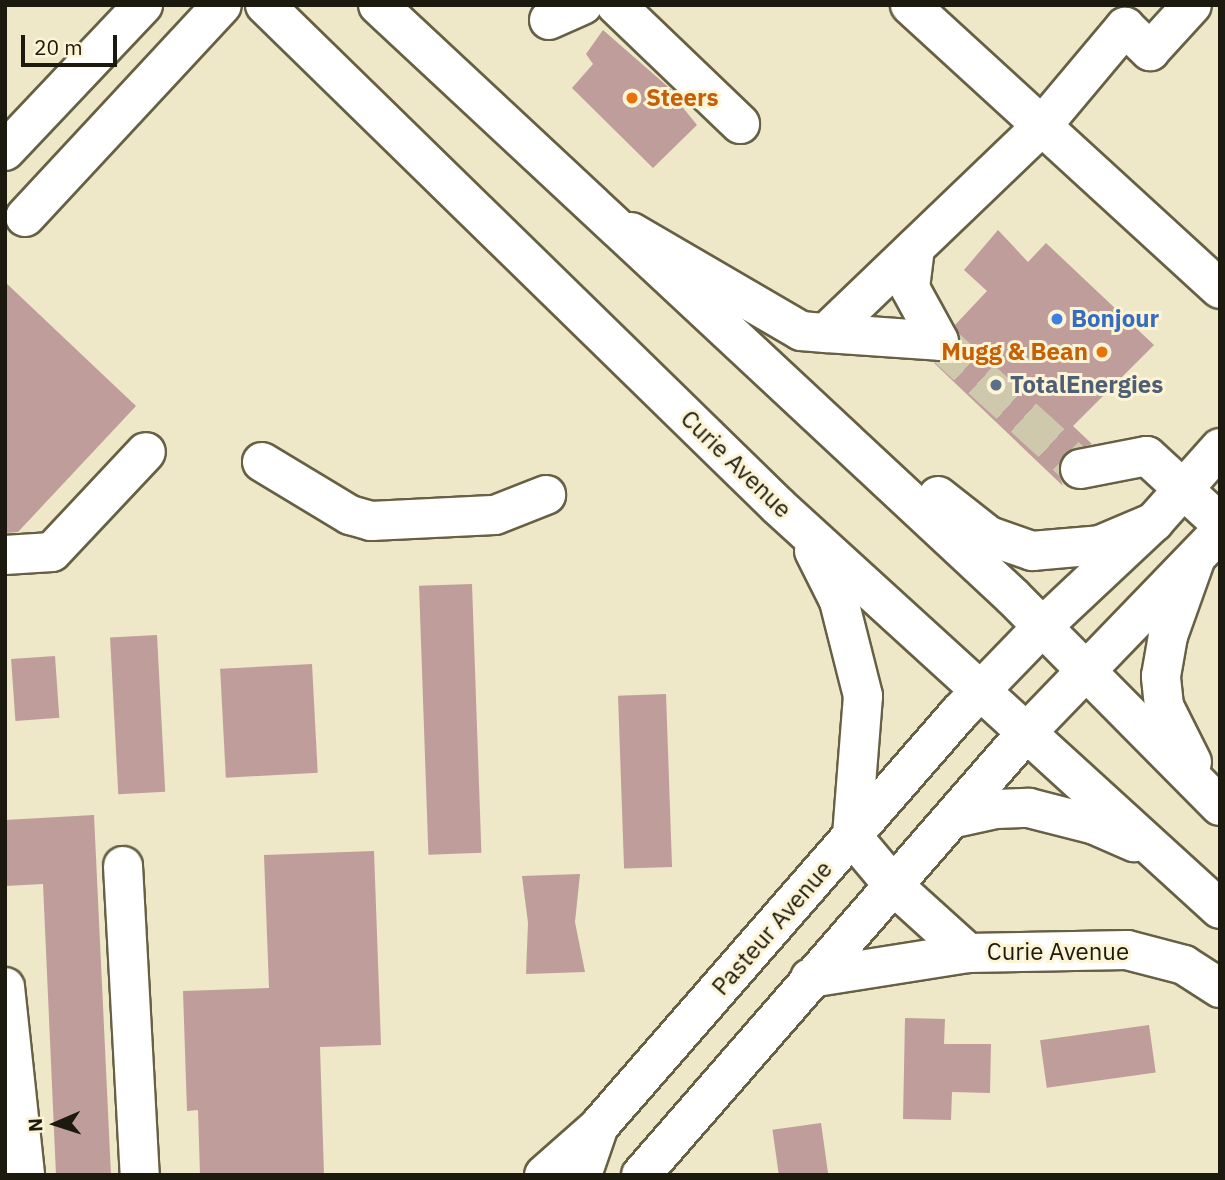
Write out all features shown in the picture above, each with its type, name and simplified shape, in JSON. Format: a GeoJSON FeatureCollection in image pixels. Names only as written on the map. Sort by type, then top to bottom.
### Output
{"type":"FeatureCollection","features":[{"type":"Feature","properties":{"kind":"main road"},"geometry":{"type":"LineString","coordinates":[[5,151],[143,5]]}},
{"type":"Feature","properties":{"kind":"main road"},"geometry":{"type":"LineString","coordinates":[[25,217],[222,5]]}},
{"type":"Feature","properties":{"kind":"main road","name":"Curie Avenue"},"geometry":{"type":"LineString","coordinates":[[265,5],[778,506],[1220,909]]}},
{"type":"Feature","properties":{"kind":"main road"},"geometry":{"type":"LineString","coordinates":[[377,5],[799,398],[1041,628],[1215,802]]}},
{"type":"Feature","properties":{"kind":"main road"},"geometry":{"type":"LineString","coordinates":[[549,20],[583,5]]}},
{"type":"Feature","properties":{"kind":"main road"},"geometry":{"type":"LineString","coordinates":[[616,5],[740,124]]}},
{"type":"Feature","properties":{"kind":"main road"},"geometry":{"type":"LineString","coordinates":[[910,5],[1041,127],[1173,242],[1220,289]]}},
{"type":"Feature","properties":{"kind":"main road"},"geometry":{"type":"LineString","coordinates":[[826,333],[1041,127],[1125,27],[1150,51],[1192,5]]}},
{"type":"Feature","properties":{"kind":"main road"},"geometry":{"type":"LineString","coordinates":[[603,217],[801,331],[939,341],[910,288],[915,248]]}},
{"type":"Feature","properties":{"kind":"main road"},"geometry":{"type":"LineString","coordinates":[[799,398],[893,462],[989,536],[1015,549],[1058,551],[1100,545],[1154,522]]}},
{"type":"Feature","properties":{"kind":"main road","name":"Pasteur Avenue"},"geometry":{"type":"LineString","coordinates":[[582,1175],[599,1126],[852,836],[1041,628],[1154,522],[1218,448]]}},
{"type":"Feature","properties":{"kind":"main road"},"geometry":{"type":"LineString","coordinates":[[5,555],[52,552],[146,452]]}},
{"type":"Feature","properties":{"kind":"main road"},"geometry":{"type":"LineString","coordinates":[[1080,469],[1147,456],[1220,523]]}},
{"type":"Feature","properties":{"kind":"main road"},"geometry":{"type":"LineString","coordinates":[[261,462],[350,515],[371,521],[495,515],[546,495]]}},
{"type":"Feature","properties":{"kind":"main road"},"geometry":{"type":"LineString","coordinates":[[778,506],[832,579],[857,659],[864,719],[852,836]]}},
{"type":"Feature","properties":{"kind":"main road"},"geometry":{"type":"LineString","coordinates":[[641,1175],[810,978],[955,818],[1026,733],[1208,546]]}},
{"type":"Feature","properties":{"kind":"main road"},"geometry":{"type":"LineString","coordinates":[[1208,546],[1168,635],[1161,692],[1169,721],[1215,802]]}},
{"type":"Feature","properties":{"kind":"main road"},"geometry":{"type":"LineString","coordinates":[[955,818],[996,809],[1029,808],[1095,825],[1162,855]]}},
{"type":"Feature","properties":{"kind":"main road","name":"Curie Avenue"},"geometry":{"type":"LineString","coordinates":[[852,836],[894,886],[968,953],[1127,950],[1184,965],[1220,988]]}},
{"type":"Feature","properties":{"kind":"main road"},"geometry":{"type":"LineString","coordinates":[[123,866],[140,1175]]}},
{"type":"Feature","properties":{"kind":"main road"},"geometry":{"type":"LineString","coordinates":[[810,978],[968,953]]}},
{"type":"Feature","properties":{"kind":"main road"},"geometry":{"type":"LineString","coordinates":[[5,987],[25,1175]]}},
{"type":"Feature","properties":{"kind":"main road"},"geometry":{"type":"LineString","coordinates":[[544,1175],[599,1126]]}},
{"type":"Feature","properties":{"kind":"building","name":"Steers"},"geometry":{"type":"Polygon","coordinates":[[[603,30],[682,99],[680,104],[697,125],[653,168],[572,88],[593,64],[586,54],[603,30]]]}},
{"type":"Feature","properties":{"kind":"building"},"geometry":{"type":"Polygon","coordinates":[[[998,230],[1028,262],[1046,243],[1154,345],[1073,426],[1092,444],[1065,453],[1058,472],[1063,486],[934,363],[957,354],[961,341],[955,325],[987,291],[964,270],[998,230]]]}},
{"type":"Feature","properties":{"kind":"building"},"geometry":{"type":"Polygon","coordinates":[[[5,282],[136,406],[18,532],[5,533],[5,282]]]}},
{"type":"Feature","properties":{"kind":"building"},"geometry":{"type":"Polygon","coordinates":[[[472,584],[481,853],[428,855],[419,586],[472,584]]]}},
{"type":"Feature","properties":{"kind":"building"},"geometry":{"type":"Polygon","coordinates":[[[157,635],[165,792],[118,794],[110,637],[157,635]]]}},
{"type":"Feature","properties":{"kind":"building"},"geometry":{"type":"Polygon","coordinates":[[[55,656],[59,718],[15,721],[11,659],[55,656]]]}},
{"type":"Feature","properties":{"kind":"building"},"geometry":{"type":"Polygon","coordinates":[[[312,664],[318,773],[226,778],[220,669],[312,664]]]}},
{"type":"Feature","properties":{"kind":"building"},"geometry":{"type":"Polygon","coordinates":[[[666,694],[672,867],[624,869],[618,696],[666,694]]]}},
{"type":"Feature","properties":{"kind":"building"},"geometry":{"type":"Polygon","coordinates":[[[94,815],[111,1175],[56,1175],[43,884],[5,886],[5,820],[94,815]]]}},
{"type":"Feature","properties":{"kind":"building"},"geometry":{"type":"Polygon","coordinates":[[[374,851],[381,1045],[320,1047],[324,1175],[200,1175],[198,1110],[187,1111],[183,991],[269,988],[264,855],[374,851]]]}},
{"type":"Feature","properties":{"kind":"building"},"geometry":{"type":"Polygon","coordinates":[[[580,874],[575,922],[585,972],[526,974],[528,923],[522,876],[580,874]]]}},
{"type":"Feature","properties":{"kind":"building"},"geometry":{"type":"Polygon","coordinates":[[[905,1018],[945,1019],[944,1044],[991,1044],[990,1093],[952,1092],[951,1120],[903,1119],[905,1018]]]}},
{"type":"Feature","properties":{"kind":"building"},"geometry":{"type":"Polygon","coordinates":[[[1149,1025],[1156,1073],[1047,1088],[1040,1040],[1149,1025]]]}},
{"type":"Feature","properties":{"kind":"building"},"geometry":{"type":"Polygon","coordinates":[[[821,1123],[828,1174],[779,1175],[772,1130],[821,1123]]]}},
{"type":"Feature","properties":{"kind":"tunnel"},"geometry":{"type":"LineString","coordinates":[[939,341],[1080,469]]}},
{"type":"Feature","properties":{"kind":"place","name":"Steers"},"geometry":{"type":"Point","coordinates":[632,98]}},
{"type":"Feature","properties":{"kind":"place","name":"Bonjour"},"geometry":{"type":"Point","coordinates":[1057,319]}},
{"type":"Feature","properties":{"kind":"place","name":"Mugg & Bean"},"geometry":{"type":"Point","coordinates":[1102,352]}},
{"type":"Feature","properties":{"kind":"place","name":"TotalEnergies"},"geometry":{"type":"Point","coordinates":[996,385]}}]}
